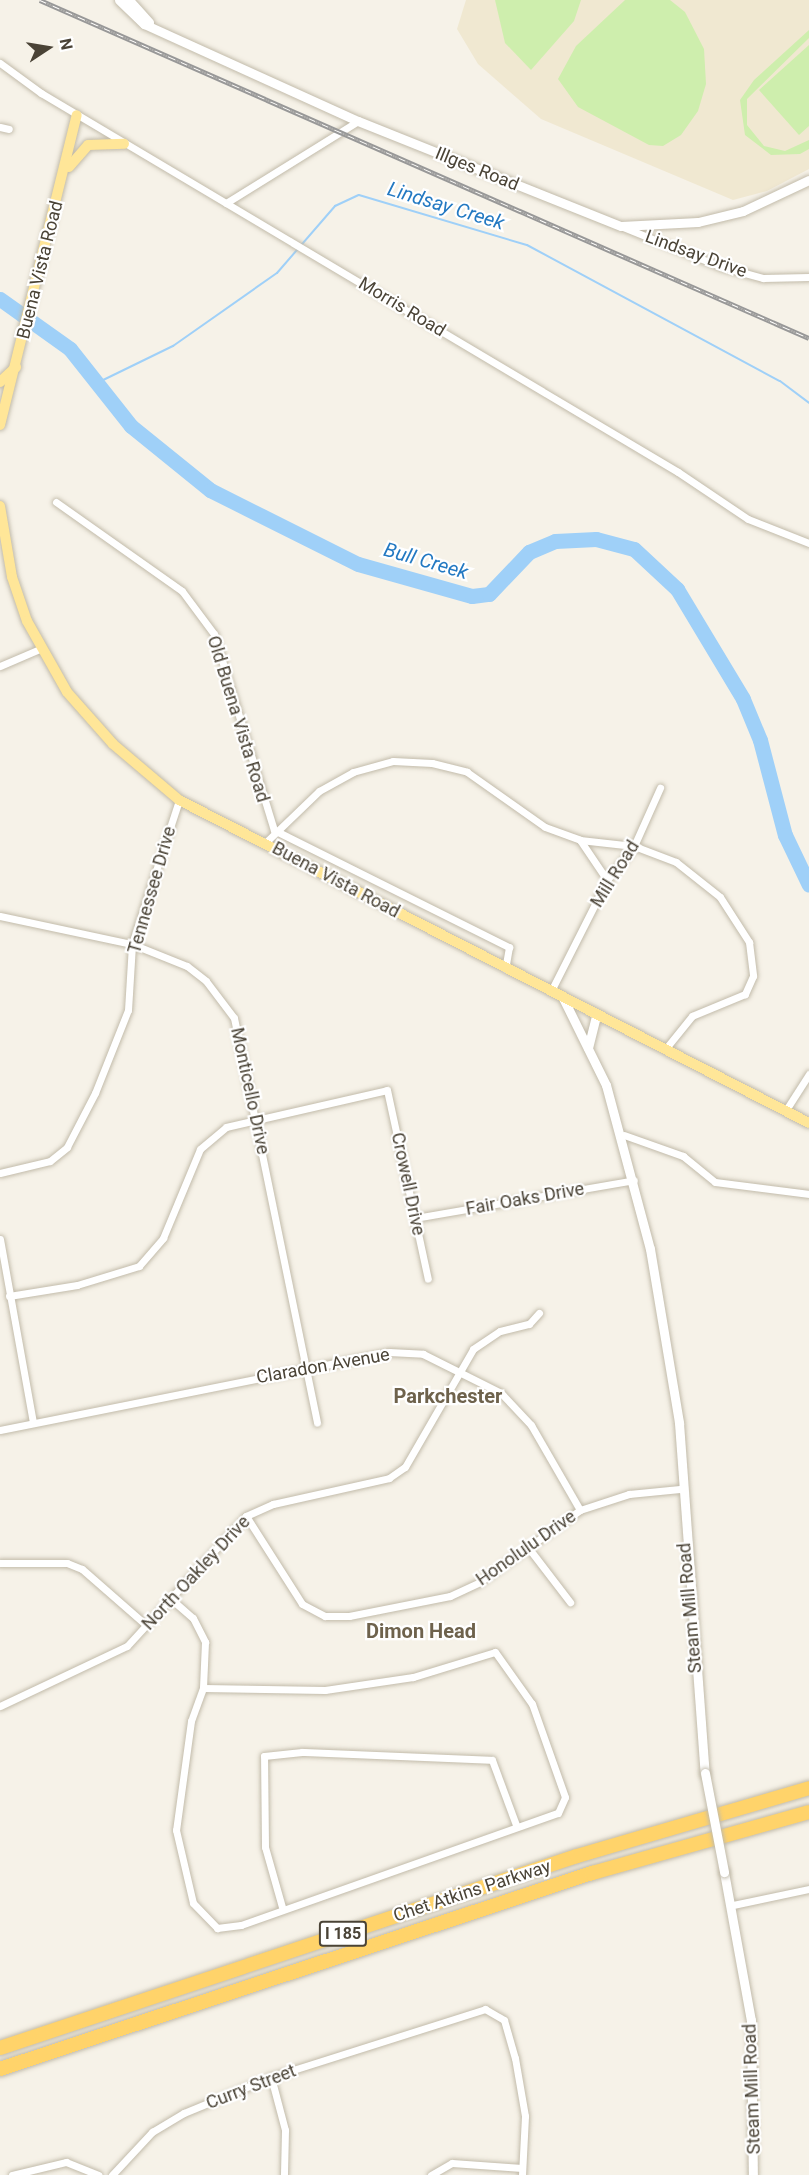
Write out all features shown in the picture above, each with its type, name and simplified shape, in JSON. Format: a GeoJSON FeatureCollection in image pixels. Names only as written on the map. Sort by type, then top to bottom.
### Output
{"type":"FeatureCollection","features":[{"type":"Feature","properties":{"kind":"highway","name":"Chet Atkins Parkway"},"geometry":{"type":"LineString","coordinates":[[0,2048],[588,1852],[809,1788]]}},
{"type":"Feature","properties":{"kind":"highway","name":"Chet Atkins Parkway"},"geometry":{"type":"LineString","coordinates":[[0,2069],[592,1874],[809,1812]]}},
{"type":"Feature","properties":{"kind":"main road","name":"Buena Vista Road"},"geometry":{"type":"LineString","coordinates":[[0,425],[77,115]]}},
{"type":"Feature","properties":{"kind":"main road"},"geometry":{"type":"LineString","coordinates":[[63,178],[84,148],[103,141],[124,144]]}},
{"type":"Feature","properties":{"kind":"main road"},"geometry":{"type":"LineString","coordinates":[[0,382],[16,367]]}},
{"type":"Feature","properties":{"kind":"main road","name":"Buena Vista Road"},"geometry":{"type":"LineString","coordinates":[[0,506],[12,577],[42,648],[87,718],[179,800],[596,1016],[667,1047],[809,1123]]}},
{"type":"Feature","properties":{"kind":"street","name":"Illges Road"},"geometry":{"type":"LineString","coordinates":[[119,0],[134,17],[358,121],[621,226],[698,222],[743,212],[809,180]]}},
{"type":"Feature","properties":{"kind":"street","name":"Illges Road"},"geometry":{"type":"LineString","coordinates":[[129,0],[156,28]]}},
{"type":"Feature","properties":{"kind":"street","name":"Morris Road"},"geometry":{"type":"LineString","coordinates":[[0,63],[124,144],[316,256],[748,519],[809,543]]}},
{"type":"Feature","properties":{"kind":"street"},"geometry":{"type":"LineString","coordinates":[[226,203],[358,121]]}},
{"type":"Feature","properties":{"kind":"street"},"geometry":{"type":"LineString","coordinates":[[0,127],[9,129]]}},
{"type":"Feature","properties":{"kind":"street","name":"Lindsay Drive"},"geometry":{"type":"LineString","coordinates":[[621,226],[719,266],[764,278],[809,277]]}},
{"type":"Feature","properties":{"kind":"street","name":"Old Buena Vista Road"},"geometry":{"type":"LineString","coordinates":[[56,502],[182,591],[214,634],[274,830]]}},
{"type":"Feature","properties":{"kind":"street"},"geometry":{"type":"LineString","coordinates":[[0,666],[42,648]]}},
{"type":"Feature","properties":{"kind":"street"},"geometry":{"type":"LineString","coordinates":[[265,843],[274,830],[319,791],[353,772],[393,760],[467,772],[545,827],[580,840],[634,846],[698,876],[736,916],[753,959],[745,994],[692,1016],[667,1047]]}},
{"type":"Feature","properties":{"kind":"street","name":"Mill Road"},"geometry":{"type":"LineString","coordinates":[[551,991],[607,880],[634,846],[660,788]]}},
{"type":"Feature","properties":{"kind":"street","name":"Tennessee Drive"},"geometry":{"type":"LineString","coordinates":[[0,1173],[50,1161],[66,1147],[128,1010],[132,944],[179,800]]}},
{"type":"Feature","properties":{"kind":"street"},"geometry":{"type":"LineString","coordinates":[[274,830],[509,947],[505,969]]}},
{"type":"Feature","properties":{"kind":"street"},"geometry":{"type":"LineString","coordinates":[[580,840],[607,880]]}},
{"type":"Feature","properties":{"kind":"street","name":"Monticello Drive"},"geometry":{"type":"LineString","coordinates":[[0,916],[132,944],[187,966],[220,997],[243,1050],[317,1423]]}},
{"type":"Feature","properties":{"kind":"street","name":"Steam Mill Road"},"geometry":{"type":"LineString","coordinates":[[563,998],[588,1048],[624,1135],[679,1422],[680,1489],[705,1773],[724,1872],[733,1905],[751,2020],[753,2175]]}},
{"type":"Feature","properties":{"kind":"street"},"geometry":{"type":"LineString","coordinates":[[588,1048],[596,1016]]}},
{"type":"Feature","properties":{"kind":"street"},"geometry":{"type":"LineString","coordinates":[[786,1110],[809,1074]]}},
{"type":"Feature","properties":{"kind":"street","name":"Crowell Drive"},"geometry":{"type":"LineString","coordinates":[[256,1119],[387,1090],[428,1279]]}},
{"type":"Feature","properties":{"kind":"street"},"geometry":{"type":"LineString","coordinates":[[9,1296],[77,1285],[139,1266],[163,1238],[200,1149],[226,1127],[256,1119]]}},
{"type":"Feature","properties":{"kind":"street"},"geometry":{"type":"LineString","coordinates":[[624,1135],[683,1156],[715,1182],[809,1194]]}},
{"type":"Feature","properties":{"kind":"street","name":"Fair Oaks Drive"},"geometry":{"type":"LineString","coordinates":[[415,1218],[634,1180]]}},
{"type":"Feature","properties":{"kind":"street"},"geometry":{"type":"LineString","coordinates":[[0,1239],[33,1423]]}},
{"type":"Feature","properties":{"kind":"street","name":"North Oakley Drive"},"geometry":{"type":"LineString","coordinates":[[0,1706],[98,1664],[147,1626],[246,1516],[273,1504],[389,1478],[405,1467],[473,1349],[500,1331],[529,1324],[538,1313]]}},
{"type":"Feature","properties":{"kind":"street","name":"Claradon Avenue"},"geometry":{"type":"LineString","coordinates":[[0,1430],[389,1352],[423,1354],[501,1393],[531,1425],[580,1510]]}},
{"type":"Feature","properties":{"kind":"street","name":"Honolulu Drive"},"geometry":{"type":"LineString","coordinates":[[246,1516],[286,1587],[302,1604],[325,1616],[450,1596],[480,1582],[580,1510],[629,1494],[680,1489]]}},
{"type":"Feature","properties":{"kind":"street"},"geometry":{"type":"LineString","coordinates":[[527,1546],[570,1602]]}},
{"type":"Feature","properties":{"kind":"street"},"geometry":{"type":"LineString","coordinates":[[0,1563],[67,1563],[82,1569],[147,1626]]}},
{"type":"Feature","properties":{"kind":"street"},"geometry":{"type":"LineString","coordinates":[[171,1599],[193,1618],[205,1642],[203,1688],[191,1721],[176,1819],[193,1904],[217,1928],[241,1925],[282,1907],[516,1825],[558,1813],[565,1797],[532,1704],[495,1652],[413,1677],[325,1690],[203,1688]]}},
{"type":"Feature","properties":{"kind":"street"},"geometry":{"type":"LineString","coordinates":[[282,1907],[265,1847],[264,1756],[302,1752],[492,1760],[516,1825]]}},
{"type":"Feature","properties":{"kind":"street"},"geometry":{"type":"LineString","coordinates":[[733,1905],[809,1889]]}},
{"type":"Feature","properties":{"kind":"street","name":"Curry Street"},"geometry":{"type":"LineString","coordinates":[[112,2175],[152,2132],[271,2077],[485,2008],[504,2020],[525,2116],[522,2171]]}},
{"type":"Feature","properties":{"kind":"street"},"geometry":{"type":"LineString","coordinates":[[271,2077],[285,2130],[285,2175]]}},
{"type":"Feature","properties":{"kind":"street"},"geometry":{"type":"LineString","coordinates":[[12,2175],[66,2162],[98,2175]]}},
{"type":"Feature","properties":{"kind":"street"},"geometry":{"type":"LineString","coordinates":[[431,2175],[452,2163],[522,2171]]}},
{"type":"Feature","properties":{"kind":"shaded area"},"geometry":{"type":"Polygon","coordinates":[[[466,0],[809,0],[809,169],[767,191],[733,200],[541,119],[478,64],[457,29],[466,0]]]}},
{"type":"Feature","properties":{"kind":"green space"},"geometry":{"type":"Polygon","coordinates":[[[495,0],[581,0],[574,21],[531,70],[505,43],[495,0]]]}},
{"type":"Feature","properties":{"kind":"green space"},"geometry":{"type":"Polygon","coordinates":[[[625,0],[670,0],[685,12],[704,49],[706,84],[698,111],[681,135],[663,146],[649,145],[578,107],[558,79],[576,46],[625,0]]]}},
{"type":"Feature","properties":{"kind":"green space"},"geometry":{"type":"Polygon","coordinates":[[[809,30],[809,38],[747,99],[747,125],[764,146],[785,151],[809,140],[809,149],[800,154],[771,155],[745,135],[740,100],[754,80],[809,30]]]}},
{"type":"Feature","properties":{"kind":"green space"},"geometry":{"type":"Polygon","coordinates":[[[809,45],[809,126],[799,135],[759,90],[809,45]]]}},
{"type":"Feature","properties":{"kind":"waterway","name":"Lindsay Creek"},"geometry":{"type":"LineString","coordinates":[[97,383],[173,346],[277,273],[335,206],[359,195],[527,245],[780,381],[809,403]]}},
{"type":"Feature","properties":{"kind":"waterway","name":"Bull Creek"},"geometry":{"type":"LineString","coordinates":[[0,299],[70,349],[131,426],[210,490],[358,564],[472,596],[489,594],[529,552],[555,541],[596,539],[634,549],[677,589],[743,699],[760,740],[785,835],[809,885]]}},
{"type":"Feature","properties":{"kind":"railway"},"geometry":{"type":"LineString","coordinates":[[40,0],[809,338]]}},
{"type":"Feature","properties":{"kind":"district","name":"Parkchester"},"geometry":{"type":"Point","coordinates":[448,1396]}},
{"type":"Feature","properties":{"kind":"district","name":"Dimon Head"},"geometry":{"type":"Point","coordinates":[421,1631]}}]}
